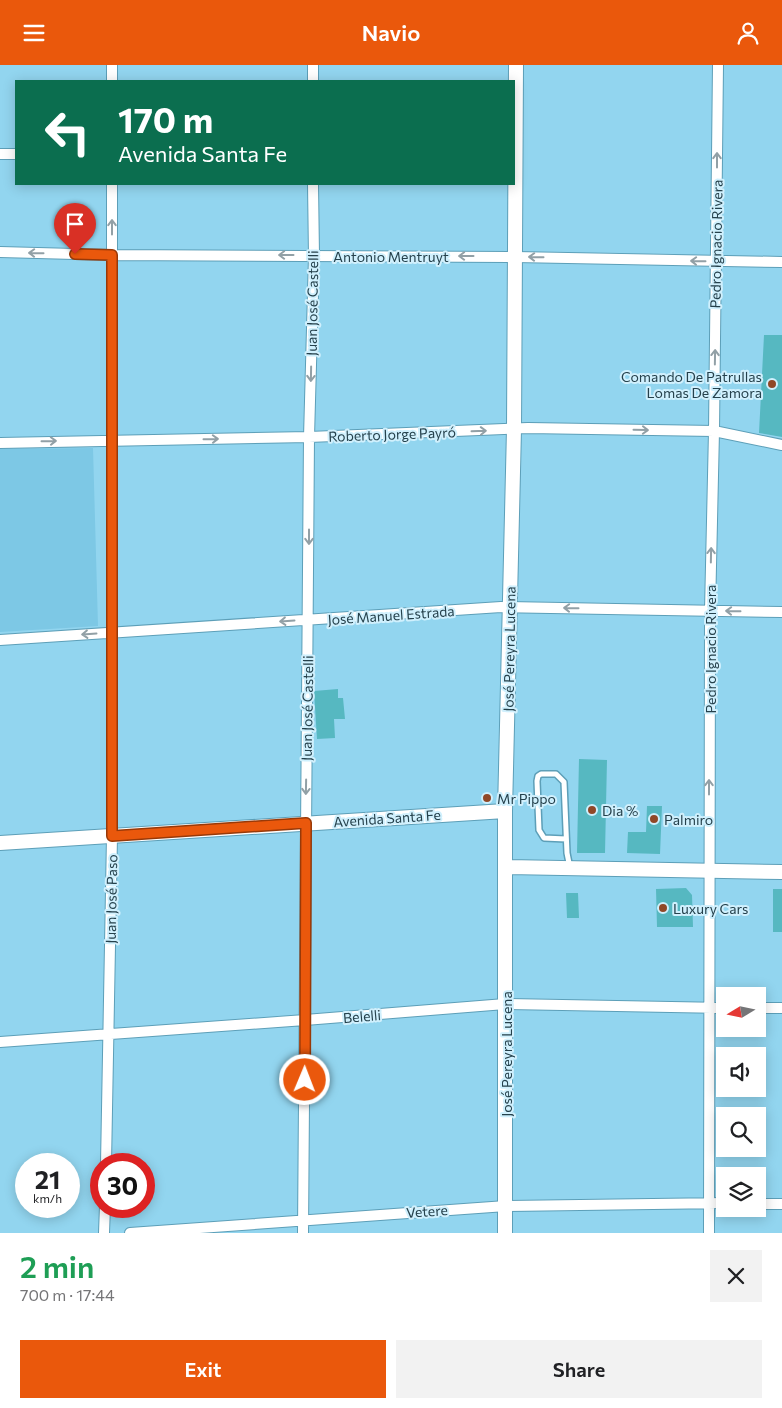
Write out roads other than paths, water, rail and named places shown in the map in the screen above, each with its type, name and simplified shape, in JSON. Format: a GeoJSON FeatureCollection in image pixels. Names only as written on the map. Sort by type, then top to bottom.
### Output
{"type":"FeatureCollection","features":[{"type":"Feature","properties":{"kind":"street"},"geometry":{"type":"LineString","coordinates":[[112,65],[112,80]]}},
{"type":"Feature","properties":{"kind":"street"},"geometry":{"type":"LineString","coordinates":[[313,65],[313,80]]}},
{"type":"Feature","properties":{"kind":"street","name":"José Pereyra Lucena"},"geometry":{"type":"LineString","coordinates":[[505,1233],[505,811],[514,429],[516,65]]}},
{"type":"Feature","properties":{"kind":"street","name":"Pedro Ignacio Rivera"},"geometry":{"type":"LineString","coordinates":[[710,1233],[710,611],[718,65]]}},
{"type":"Feature","properties":{"kind":"street"},"geometry":{"type":"LineString","coordinates":[[0,154],[15,154]]}},
{"type":"Feature","properties":{"kind":"street","name":"Juan José Paso"},"geometry":{"type":"LineString","coordinates":[[106,1153],[110,1035],[112,836],[112,185]]}},
{"type":"Feature","properties":{"kind":"street","name":"Juan José Castelli"},"geometry":{"type":"LineString","coordinates":[[304,1233],[309,437],[314,255],[313,185]]}},
{"type":"Feature","properties":{"kind":"street","name":"Antonio Mentruyt"},"geometry":{"type":"LineString","coordinates":[[0,252],[112,255],[515,257],[782,262]]}},
{"type":"Feature","properties":{"kind":"street","name":"Roberto Jorge Payró"},"geometry":{"type":"LineString","coordinates":[[0,443],[309,437],[514,429],[714,431],[782,445]]}},
{"type":"Feature","properties":{"kind":"street","name":"José Manuel Estrada"},"geometry":{"type":"LineString","coordinates":[[0,639],[510,607],[782,612]]}},
{"type":"Feature","properties":{"kind":"street","name":"Avenida Santa Fe"},"geometry":{"type":"LineString","coordinates":[[0,843],[505,811]]}},
{"type":"Feature","properties":{"kind":"street"},"geometry":{"type":"LineString","coordinates":[[506,867],[782,872]]}},
{"type":"Feature","properties":{"kind":"street","name":"Belelli"},"geometry":{"type":"LineString","coordinates":[[0,1042],[506,1004],[716,1008]]}},
{"type":"Feature","properties":{"kind":"street"},"geometry":{"type":"LineString","coordinates":[[766,1008],[782,1008]]}},
{"type":"Feature","properties":{"kind":"street","name":"Vetere"},"geometry":{"type":"LineString","coordinates":[[130,1233],[506,1206],[716,1203]]}},
{"type":"Feature","properties":{"kind":"street"},"geometry":{"type":"LineString","coordinates":[[766,1204],[782,1204]]}},
{"type":"Feature","properties":{"kind":"street"},"geometry":{"type":"LineString","coordinates":[[104,1233],[105,1218]]}},
{"type":"Feature","properties":{"kind":"lane"},"geometry":{"type":"LineString","coordinates":[[566,839],[544,838],[539,829],[537,781],[538,776],[541,774],[556,774],[564,782],[566,839],[570,868]]}},
{"type":"Feature","properties":{"kind":"place","name":"Comando De Patrullas Lomas De Zamora"},"geometry":{"type":"Point","coordinates":[772,384]}},
{"type":"Feature","properties":{"kind":"place","name":"Mr Pippo"},"geometry":{"type":"Point","coordinates":[487,798]}},
{"type":"Feature","properties":{"kind":"place","name":"Dia %"},"geometry":{"type":"Point","coordinates":[592,810]}},
{"type":"Feature","properties":{"kind":"place","name":"Palmiro"},"geometry":{"type":"Point","coordinates":[654,819]}},
{"type":"Feature","properties":{"kind":"place","name":"Luxury Cars"},"geometry":{"type":"Point","coordinates":[663,908]}}]}
